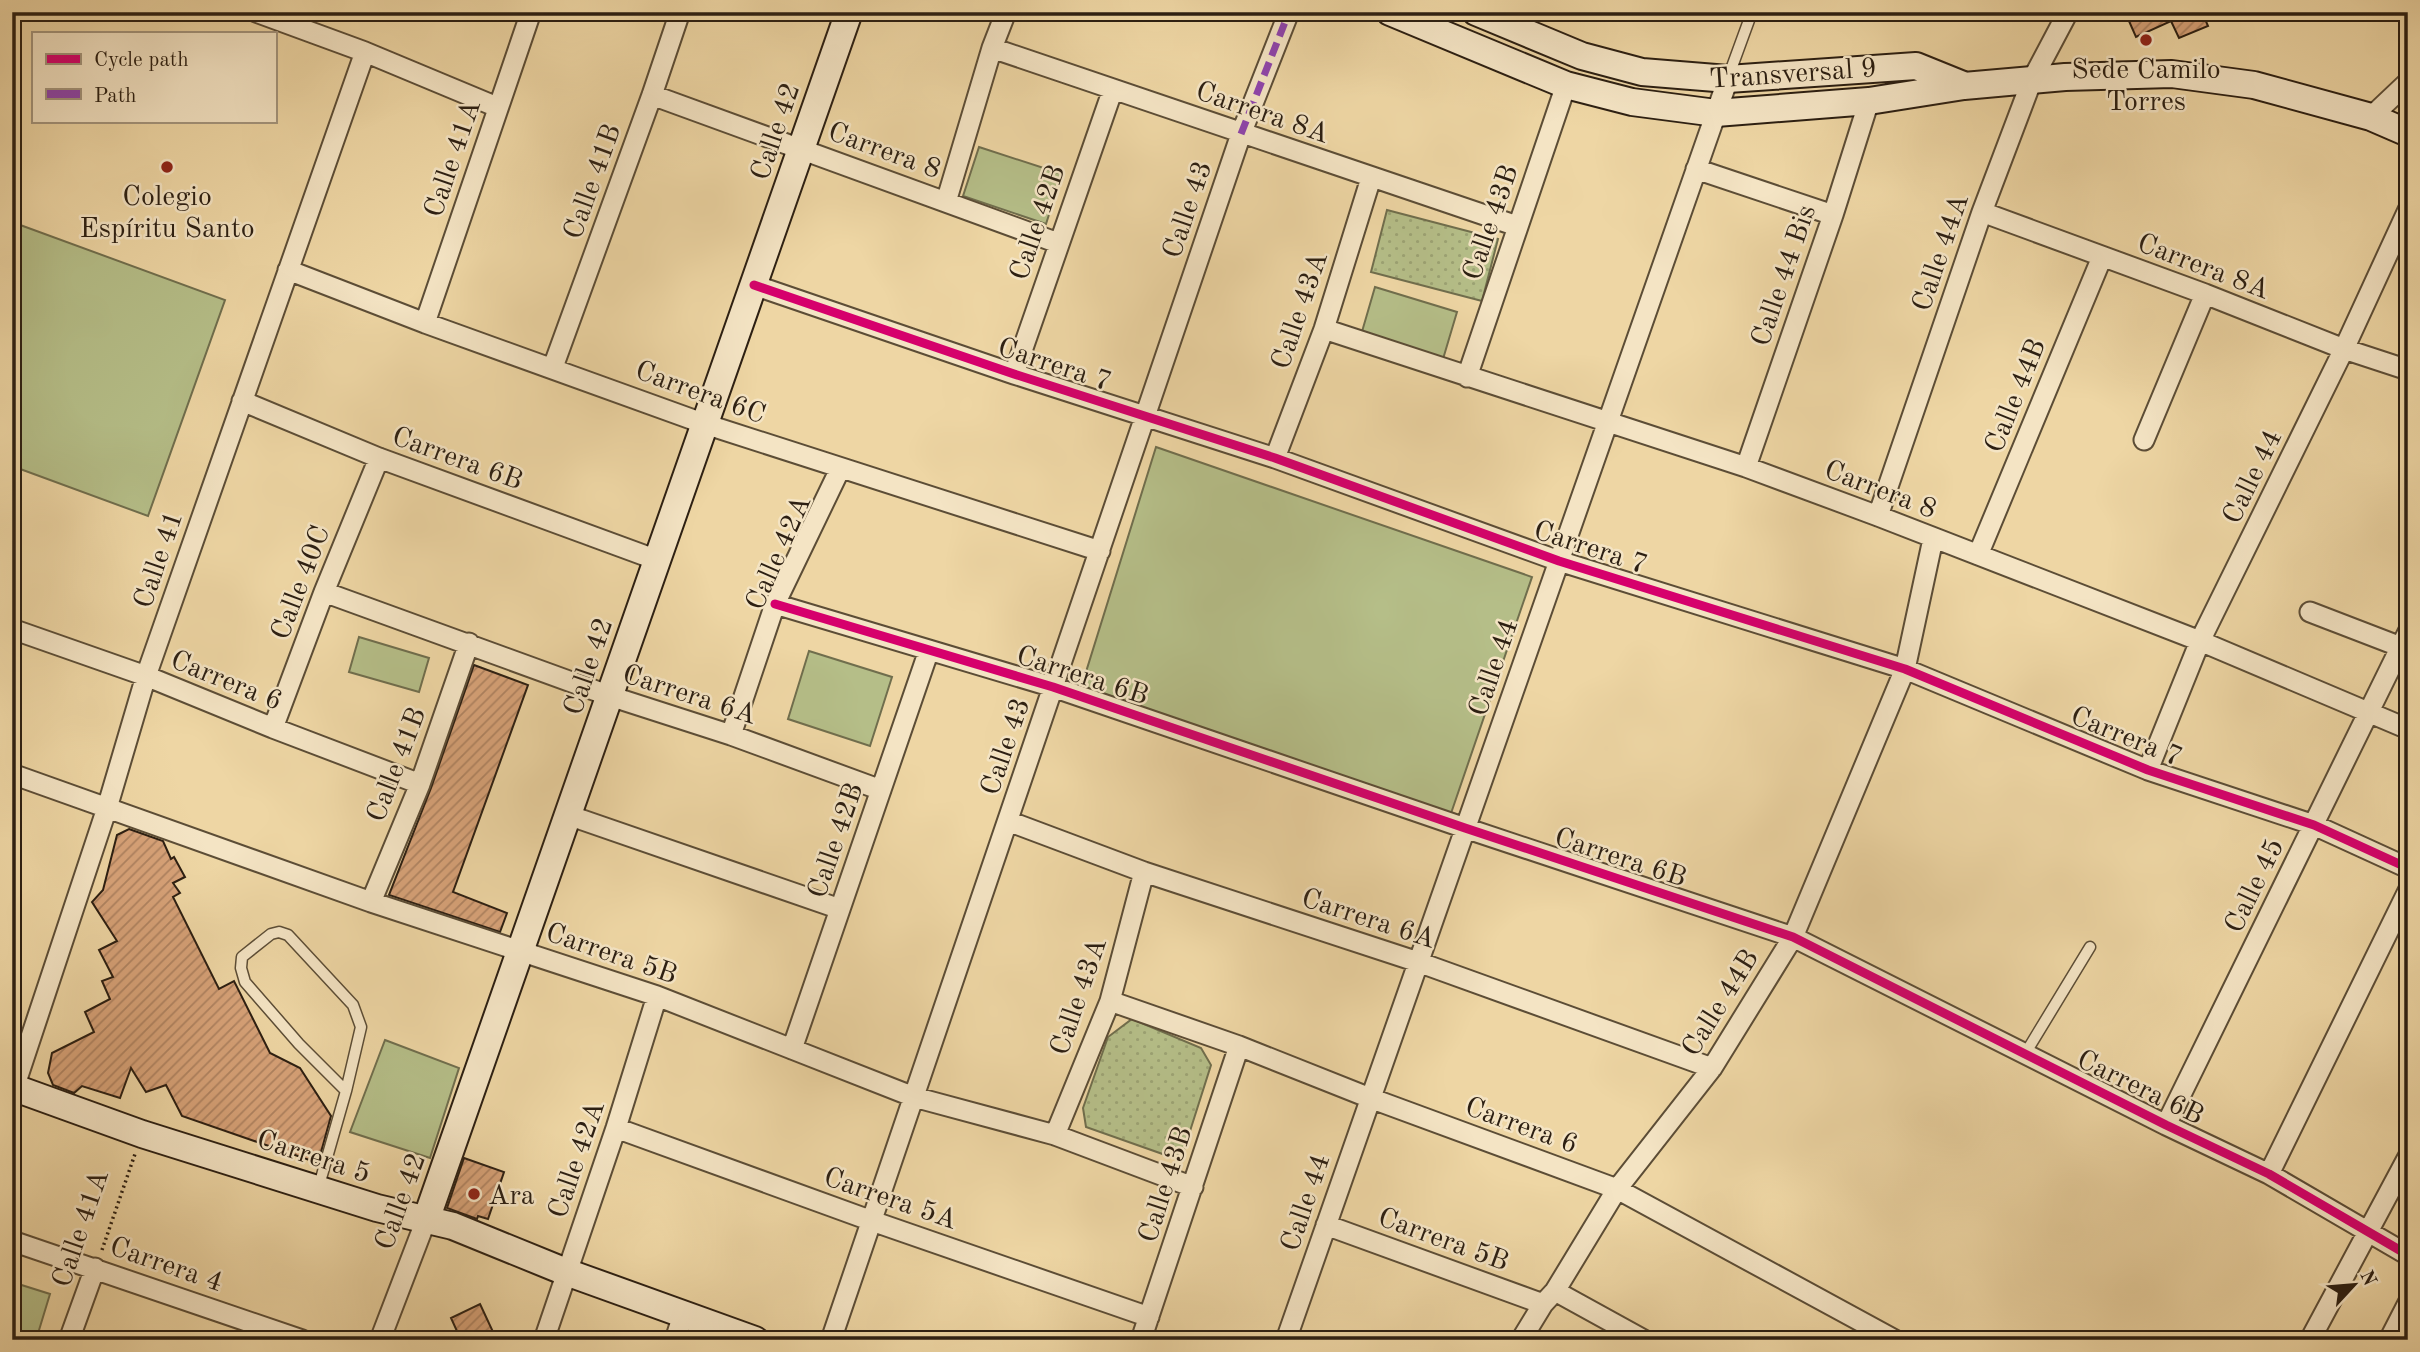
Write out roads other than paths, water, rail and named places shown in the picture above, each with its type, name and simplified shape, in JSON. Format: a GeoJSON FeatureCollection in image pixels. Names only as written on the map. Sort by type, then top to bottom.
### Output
{"type":"FeatureCollection","features":[{"type":"Feature","properties":{"kind":"street"},"geometry":{"type":"LineString","coordinates":[[256,12],[306,20],[365,52],[497,107]]}},
{"type":"Feature","properties":{"kind":"street","name":"Calle 41A"},"geometry":{"type":"LineString","coordinates":[[425,323],[531,12]]}},
{"type":"Feature","properties":{"kind":"street","name":"Calle 41B"},"geometry":{"type":"LineString","coordinates":[[553,367],[680,12]]}},
{"type":"Feature","properties":{"kind":"street","name":"Calle 42"},"geometry":{"type":"LineString","coordinates":[[380,1340],[426,1220],[849,12]]}},
{"type":"Feature","properties":{"kind":"street"},"geometry":{"type":"LineString","coordinates":[[946,202],[992,48],[1006,12]]}},
{"type":"Feature","properties":{"kind":"street","name":"Calle 43"},"geometry":{"type":"LineString","coordinates":[[831,1340],[1241,134],[1289,12]]}},
{"type":"Feature","properties":{"kind":"street","name":"Transversal 9"},"geometry":{"type":"LineString","coordinates":[[1390,12],[1566,85],[1632,102],[1716,113],[1869,101],[1964,86],[2032,80],[2172,74],[2255,85],[2371,117],[2408,133]]}},
{"type":"Feature","properties":{"kind":"street","name":"Transversal 9"},"geometry":{"type":"LineString","coordinates":[[1476,12],[1583,55],[1643,72],[1728,79],[1916,66],[1964,86]]}},
{"type":"Feature","properties":{"kind":"street","name":"Calle 44A"},"geometry":{"type":"LineString","coordinates":[[1878,516],[1982,212],[2032,80],[2068,12]]}},
{"type":"Feature","properties":{"kind":"street","name":"Carrera 8A"},"geometry":{"type":"LineString","coordinates":[[992,48],[1517,226]]}},
{"type":"Feature","properties":{"kind":"street","name":"Calle 41"},"geometry":{"type":"LineString","coordinates":[[13,1088],[107,808],[146,676],[365,52]]}},
{"type":"Feature","properties":{"kind":"street","name":"Calle 44"},"geometry":{"type":"LineString","coordinates":[[1286,1340],[1728,79]]}},
{"type":"Feature","properties":{"kind":"street"},"geometry":{"type":"LineString","coordinates":[[2371,117],[2408,82]]}},
{"type":"Feature","properties":{"kind":"street","name":"Calle 43B"},"geometry":{"type":"LineString","coordinates":[[1467,377],[1566,85]]}},
{"type":"Feature","properties":{"kind":"street","name":"Calle 42B"},"geometry":{"type":"LineString","coordinates":[[1014,374],[1113,89]]}},
{"type":"Feature","properties":{"kind":"street","name":"Carrera 8"},"geometry":{"type":"LineString","coordinates":[[652,94],[1058,243]]}},
{"type":"Feature","properties":{"kind":"street","name":"Calle 44 Bis"},"geometry":{"type":"LineString","coordinates":[[1745,467],[1833,215],[1869,101]]}},
{"type":"Feature","properties":{"kind":"street"},"geometry":{"type":"LineString","coordinates":[[1696,169],[1833,215]]}},
{"type":"Feature","properties":{"kind":"street","name":"Calle 43A"},"geometry":{"type":"LineString","coordinates":[[1275,458],[1324,329],[1371,178]]}},
{"type":"Feature","properties":{"kind":"street","name":"Calle 44"},"geometry":{"type":"LineString","coordinates":[[2148,770],[2200,641],[2344,349],[2408,210]]}},
{"type":"Feature","properties":{"kind":"street","name":"Carrera 8A"},"geometry":{"type":"LineString","coordinates":[[1982,212],[2205,294],[2344,349],[2408,370]]}},
{"type":"Feature","properties":{"kind":"street","name":"Calle 44B"},"geometry":{"type":"LineString","coordinates":[[1978,555],[2102,257]]}},
{"type":"Feature","properties":{"kind":"street","name":"Carrera 6C"},"geometry":{"type":"LineString","coordinates":[[288,270],[425,323],[705,424],[1100,551]]}},
{"type":"Feature","properties":{"kind":"street","name":"Carrera 7"},"geometry":{"type":"LineString","coordinates":[[754,285],[1014,374],[1275,458],[1559,561],[1905,669],[2148,770],[2314,825],[2408,868]]}},
{"type":"Feature","properties":{"kind":"street"},"geometry":{"type":"LineString","coordinates":[[2144,440],[2205,294]]}},
{"type":"Feature","properties":{"kind":"street","name":"Carrera 8"},"geometry":{"type":"LineString","coordinates":[[1324,329],[1745,467],[1878,516],[2200,641],[2408,729]]}},
{"type":"Feature","properties":{"kind":"street","name":"Carrera 6B"},"geometry":{"type":"LineString","coordinates":[[242,401],[379,458],[657,560]]}},
{"type":"Feature","properties":{"kind":"street","name":"Calle 40C"},"geometry":{"type":"LineString","coordinates":[[273,728],[324,592],[379,458]]}},
{"type":"Feature","properties":{"kind":"street","name":"Calle 42A"},"geometry":{"type":"LineString","coordinates":[[731,735],[775,604],[840,469]]}},
{"type":"Feature","properties":{"kind":"street","name":"Calle 44B"},"geometry":{"type":"LineString","coordinates":[[1521,1340],[1617,1189],[1712,1069],[1793,937],[1905,669],[1933,539]]}},
{"type":"Feature","properties":{"kind":"street","name":"Carrera 6A"},"geometry":{"type":"LineString","coordinates":[[324,592],[610,696],[731,735],[881,790]]}},
{"type":"Feature","properties":{"kind":"street","name":"Carrera 6B"},"geometry":{"type":"LineString","coordinates":[[775,604],[1053,687],[1793,937],[2269,1174],[2408,1255]]}},
{"type":"Feature","properties":{"kind":"street"},"geometry":{"type":"LineString","coordinates":[[2310,612],[2404,640]]}},
{"type":"Feature","properties":{"kind":"street","name":"Carrera 6"},"geometry":{"type":"LineString","coordinates":[[12,629],[146,676],[420,784]]}},
{"type":"Feature","properties":{"kind":"street","name":"Calle 45"},"geometry":{"type":"LineString","coordinates":[[2166,1125],[2404,640]]}},
{"type":"Feature","properties":{"kind":"street","name":"Calle 41B"},"geometry":{"type":"LineString","coordinates":[[371,902],[420,784],[469,643]]}},
{"type":"Feature","properties":{"kind":"street","name":"Calle 42B"},"geometry":{"type":"LineString","coordinates":[[792,1049],[929,650]]}},
{"type":"Feature","properties":{"kind":"street","name":"Carrera 5B"},"geometry":{"type":"LineString","coordinates":[[12,774],[371,902],[657,996],[914,1097],[1055,1135],[1193,1187]]}},
{"type":"Feature","properties":{"kind":"street"},"geometry":{"type":"LineString","coordinates":[[568,815],[840,909]]}},
{"type":"Feature","properties":{"kind":"street","name":"Carrera 6A"},"geometry":{"type":"LineString","coordinates":[[1008,821],[1144,872],[1418,962],[1712,1069]]}},
{"type":"Feature","properties":{"kind":"street","name":"Calle 43A"},"geometry":{"type":"LineString","coordinates":[[1055,1135],[1110,1001],[1144,872]]}},
{"type":"Feature","properties":{"kind":"street"},"geometry":{"type":"LineString","coordinates":[[2269,1174],[2408,891]]}},
{"type":"Feature","properties":{"kind":"street","name":"Calle 42A"},"geometry":{"type":"LineString","coordinates":[[544,1340],[616,1128],[657,996]]}},
{"type":"Feature","properties":{"kind":"street","name":"Carrera 6"},"geometry":{"type":"LineString","coordinates":[[1110,1001],[1239,1046],[1370,1098],[1617,1189],[1895,1340]]}},
{"type":"Feature","properties":{"kind":"street","name":"Calle 43B"},"geometry":{"type":"LineString","coordinates":[[1141,1340],[1239,1046]]}},
{"type":"Feature","properties":{"kind":"street","name":"Carrera 5"},"geometry":{"type":"LineString","coordinates":[[13,1088],[142,1134],[318,1190],[377,1208],[453,1226],[566,1272],[679,1328],[755,1340]]}},
{"type":"Feature","properties":{"kind":"street","name":"Carrera 5A"},"geometry":{"type":"LineString","coordinates":[[616,1128],[1149,1317]]}},
{"type":"Feature","properties":{"kind":"street"},"geometry":{"type":"LineString","coordinates":[[2310,1340],[2408,1157]]}},
{"type":"Feature","properties":{"kind":"street","name":"Carrera 5B"},"geometry":{"type":"LineString","coordinates":[[1326,1225],[1549,1298],[1644,1340]]}},
{"type":"Feature","properties":{"kind":"street","name":"Carrera 4"},"geometry":{"type":"LineString","coordinates":[[12,1241],[302,1340]]}},
{"type":"Feature","properties":{"kind":"street","name":"Calle 41A"},"geometry":{"type":"LineString","coordinates":[[69,1340],[95,1268]]}},
{"type":"Feature","properties":{"kind":"street"},"geometry":{"type":"LineString","coordinates":[[2389,1340],[2408,1304]]}},
{"type":"Feature","properties":{"kind":"lane","name":"Calle 44"},"geometry":{"type":"LineString","coordinates":[[1728,79],[1752,12]]}},
{"type":"Feature","properties":{"kind":"lane"},"geometry":{"type":"LineString","coordinates":[[318,1190],[346,1091],[361,1027],[353,1005],[288,935],[279,932],[271,934],[242,957],[241,968],[245,982],[299,1044],[346,1091]]}},
{"type":"Feature","properties":{"kind":"lane"},"geometry":{"type":"LineString","coordinates":[[2025,1054],[2090,947]]}},
{"type":"Feature","properties":{"kind":"place","name":"Sede Camilo Torres"},"geometry":{"type":"Point","coordinates":[2146,40]}},
{"type":"Feature","properties":{"kind":"place","name":"Colegio Espíritu Santo"},"geometry":{"type":"Point","coordinates":[167,167]}},
{"type":"Feature","properties":{"kind":"place","name":"Ara"},"geometry":{"type":"Point","coordinates":[474,1194]}}]}
